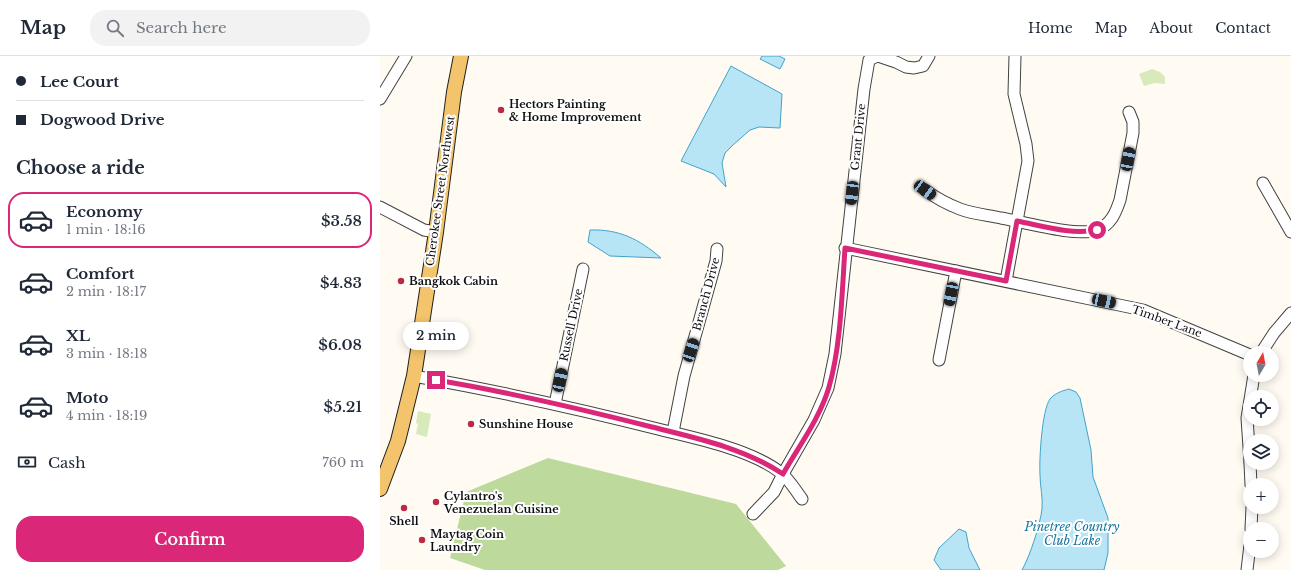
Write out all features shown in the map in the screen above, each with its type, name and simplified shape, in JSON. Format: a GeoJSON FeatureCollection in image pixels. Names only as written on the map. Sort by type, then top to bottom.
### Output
{"type":"FeatureCollection","features":[{"type":"Feature","properties":{"kind":"main road","name":"Cherokee Street Northwest"},"geometry":{"type":"LineString","coordinates":[[380,489],[398,441],[414,376],[436,232],[451,114],[461,56]]}},
{"type":"Feature","properties":{"kind":"street"},"geometry":{"type":"LineString","coordinates":[[380,99],[406,56]]}},
{"type":"Feature","properties":{"kind":"street","name":"Grant Drive"},"geometry":{"type":"LineString","coordinates":[[752,514],[774,492],[814,420],[828,388],[835,354],[860,89],[870,60],[878,56],[914,68],[923,66],[928,56]]}},
{"type":"Feature","properties":{"kind":"street"},"geometry":{"type":"LineString","coordinates":[[1006,281],[1028,161],[1026,144],[1014,94],[1015,56]]}},
{"type":"Feature","properties":{"kind":"street"},"geometry":{"type":"LineString","coordinates":[[925,190],[961,210],[1081,232],[1097,230],[1109,222],[1117,210],[1120,200],[1133,133],[1129,112]]}},
{"type":"Feature","properties":{"kind":"street"},"geometry":{"type":"LineString","coordinates":[[1263,183],[1291,232]]}},
{"type":"Feature","properties":{"kind":"street"},"geometry":{"type":"LineString","coordinates":[[380,207],[424,230],[436,232]]}},
{"type":"Feature","properties":{"kind":"street","name":"Timber Lane"},"geometry":{"type":"LineString","coordinates":[[845,248],[1142,310],[1243,352]]}},
{"type":"Feature","properties":{"kind":"street","name":"Branch Drive"},"geometry":{"type":"LineString","coordinates":[[673,432],[684,376],[716,261],[717,249]]}},
{"type":"Feature","properties":{"kind":"street","name":"Russell Drive"},"geometry":{"type":"LineString","coordinates":[[555,404],[583,269]]}},
{"type":"Feature","properties":{"kind":"street"},"geometry":{"type":"LineString","coordinates":[[939,360],[956,271]]}},
{"type":"Feature","properties":{"kind":"street"},"geometry":{"type":"LineString","coordinates":[[1266,346],[1274,333],[1291,313]]}},
{"type":"Feature","properties":{"kind":"street"},"geometry":{"type":"LineString","coordinates":[[414,376],[487,389],[555,404],[673,432],[730,449],[770,466],[783,474],[802,499]]}},
{"type":"Feature","properties":{"kind":"street"},"geometry":{"type":"LineString","coordinates":[[1248,434],[1247,418],[1253,382]]}},
{"type":"Feature","properties":{"kind":"street"},"geometry":{"type":"LineString","coordinates":[[1247,570],[1248,558]]}},
{"type":"Feature","properties":{"kind":"green space"},"geometry":{"type":"Polygon","coordinates":[[[1152,69],[1160,72],[1165,77],[1165,84],[1154,83],[1144,86],[1139,74],[1152,69]]]}},
{"type":"Feature","properties":{"kind":"green space"},"geometry":{"type":"Polygon","coordinates":[[[418,411],[431,414],[427,437],[416,434],[418,411]]]}},
{"type":"Feature","properties":{"kind":"green space"},"geometry":{"type":"Polygon","coordinates":[[[548,458],[736,504],[786,566],[778,570],[485,570],[450,558],[466,492],[548,458]]]}},
{"type":"Feature","properties":{"kind":"water"},"geometry":{"type":"Polygon","coordinates":[[[762,56],[779,56],[785,59],[780,69],[760,59],[762,56]]]}},
{"type":"Feature","properties":{"kind":"water"},"geometry":{"type":"Polygon","coordinates":[[[731,66],[782,94],[780,128],[759,127],[750,130],[725,153],[722,163],[726,187],[714,174],[681,161],[731,66]]]}},
{"type":"Feature","properties":{"kind":"water"},"geometry":{"type":"Polygon","coordinates":[[[590,230],[610,231],[628,236],[645,245],[661,258],[610,256],[588,242],[590,230]]]}},
{"type":"Feature","properties":{"kind":"water","name":"Pinetree Country Club Lake"},"geometry":{"type":"Polygon","coordinates":[[[1069,389],[1076,392],[1080,398],[1091,450],[1093,477],[1108,518],[1108,553],[1104,570],[1022,570],[1034,540],[1042,509],[1040,458],[1047,405],[1052,397],[1059,392],[1069,389]]]}},
{"type":"Feature","properties":{"kind":"water"},"geometry":{"type":"Polygon","coordinates":[[[959,529],[966,532],[969,548],[980,570],[941,570],[934,560],[939,548],[959,529]]]}},
{"type":"Feature","properties":{"kind":"place","name":"Hectors Painting & Home Improvement"},"geometry":{"type":"Point","coordinates":[501,110]}},
{"type":"Feature","properties":{"kind":"place","name":"Bangkok Cabin"},"geometry":{"type":"Point","coordinates":[401,281]}},
{"type":"Feature","properties":{"kind":"place","name":"Sunshine House"},"geometry":{"type":"Point","coordinates":[471,424]}},
{"type":"Feature","properties":{"kind":"place","name":"Cylantro's Venezuelan Cuisine"},"geometry":{"type":"Point","coordinates":[436,502]}},
{"type":"Feature","properties":{"kind":"place","name":"Shell"},"geometry":{"type":"Point","coordinates":[404,508]}},
{"type":"Feature","properties":{"kind":"place","name":"Maytag Coin Laundry"},"geometry":{"type":"Point","coordinates":[422,540]}},
{"type":"Feature","properties":{"kind":"route"},"geometry":{"type":"LineString","coordinates":[[436,380],[537,400],[630,421],[702,440],[757,460],[783,474],[814,420],[828,388],[835,354],[845,248],[1006,281],[1017,221],[1061,230],[1090,232],[1097,230]]}}]}
